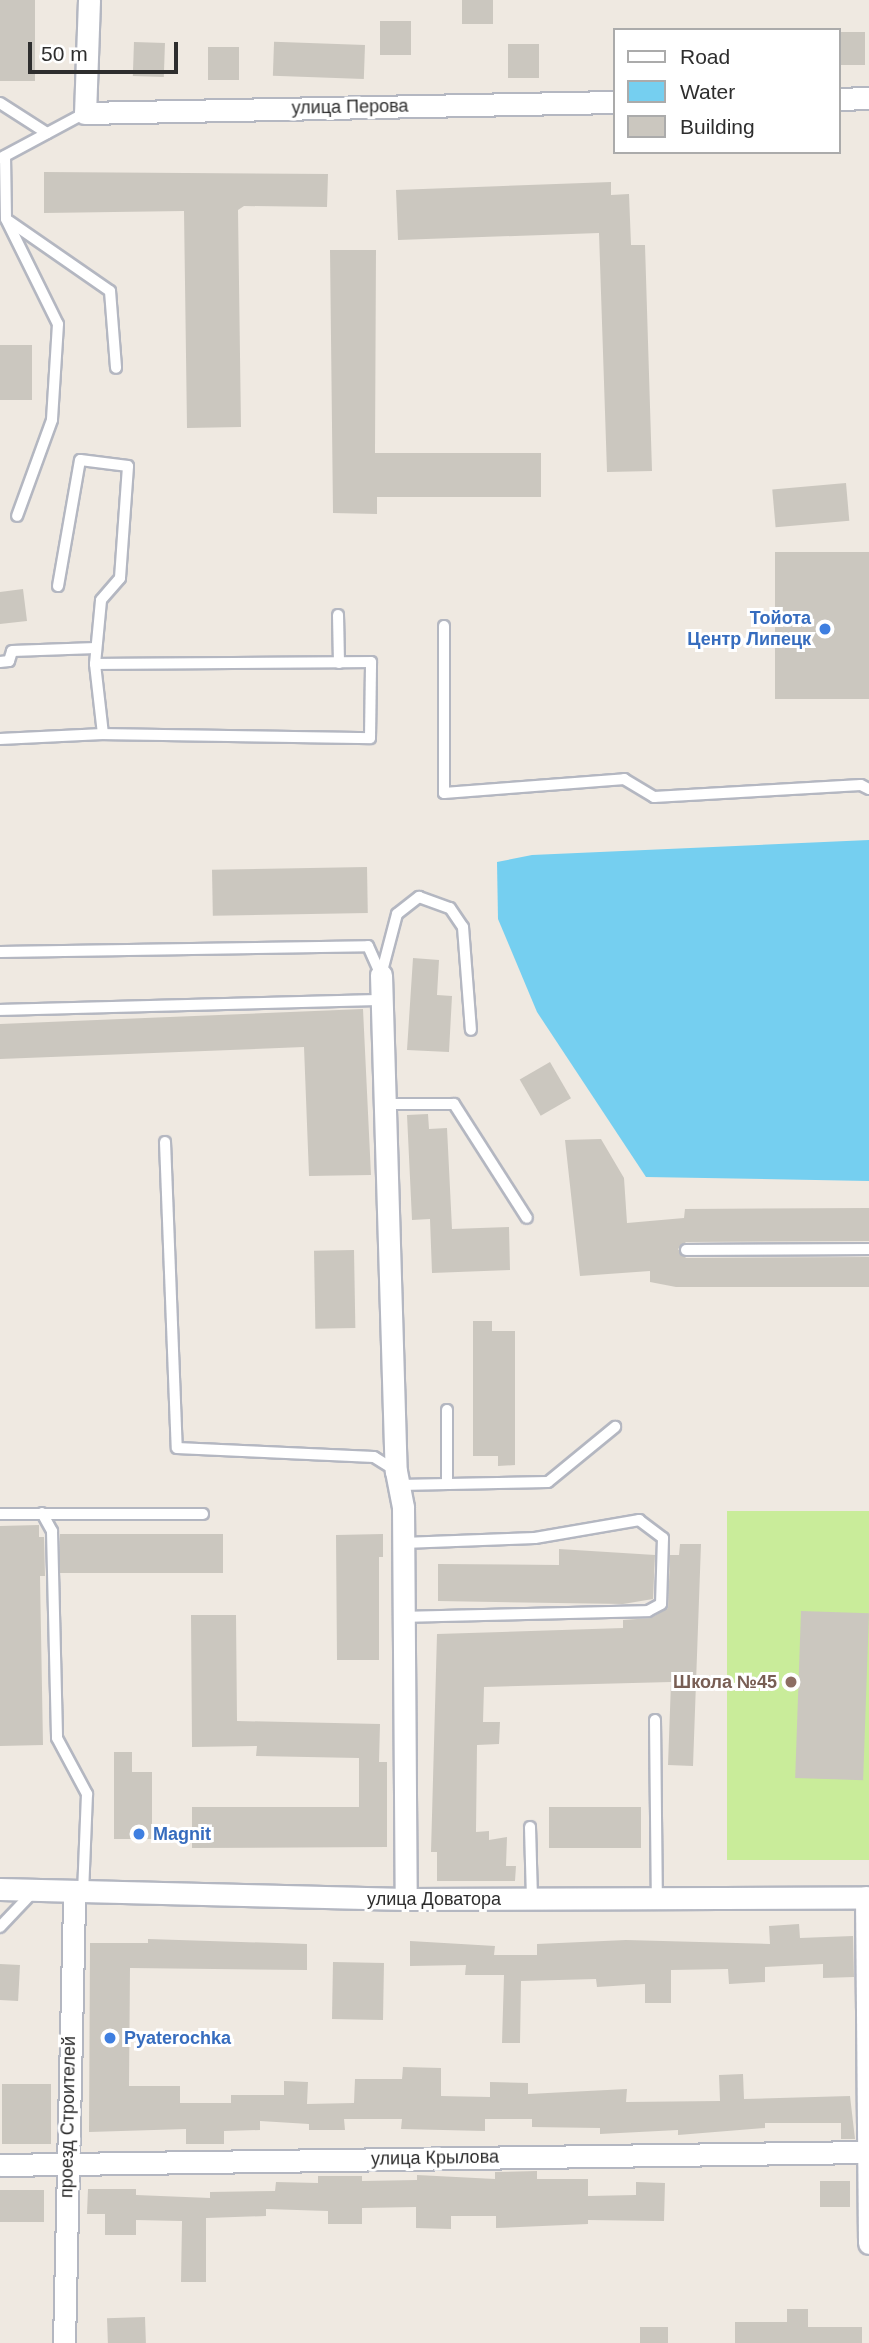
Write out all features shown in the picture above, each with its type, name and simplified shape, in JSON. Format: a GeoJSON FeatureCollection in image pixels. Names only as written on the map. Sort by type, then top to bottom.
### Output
{"type":"FeatureCollection","features":[{"type":"Feature","properties":{"kind":"street"},"geometry":{"type":"LineString","coordinates":[[85,113],[89,0]]}},
{"type":"Feature","properties":{"kind":"street"},"geometry":{"type":"LineString","coordinates":[[841,99],[869,98]]}},
{"type":"Feature","properties":{"kind":"street","name":"улица Перова"},"geometry":{"type":"LineString","coordinates":[[85,113],[614,102]]}},
{"type":"Feature","properties":{"kind":"street"},"geometry":{"type":"LineString","coordinates":[[381,975],[397,1478],[403,1542],[406,1899]]}},
{"type":"Feature","properties":{"kind":"street","name":"улица Доватора"},"geometry":{"type":"LineString","coordinates":[[0,1889],[406,1899],[868,1897]]}},
{"type":"Feature","properties":{"kind":"street","name":"проезд Строителей"},"geometry":{"type":"LineString","coordinates":[[64,2343],[67,2164],[79,1892]]}},
{"type":"Feature","properties":{"kind":"street"},"geometry":{"type":"LineString","coordinates":[[868,1897],[869,2243]]}},
{"type":"Feature","properties":{"kind":"street","name":"улица Крылова"},"geometry":{"type":"LineString","coordinates":[[0,2165],[869,2152]]}},
{"type":"Feature","properties":{"kind":"lane"},"geometry":{"type":"LineString","coordinates":[[0,103],[47,133]]}},
{"type":"Feature","properties":{"kind":"lane"},"geometry":{"type":"LineString","coordinates":[[17,516],[52,420],[58,324],[6,219],[3,157],[85,113]]}},
{"type":"Feature","properties":{"kind":"lane"},"geometry":{"type":"LineString","coordinates":[[6,219],[110,291],[116,368]]}},
{"type":"Feature","properties":{"kind":"lane"},"geometry":{"type":"LineString","coordinates":[[58,586],[80,460],[128,466],[120,578],[101,600],[96,648],[95,664],[103,734]]}},
{"type":"Feature","properties":{"kind":"lane"},"geometry":{"type":"LineString","coordinates":[[338,615],[339,663]]}},
{"type":"Feature","properties":{"kind":"lane"},"geometry":{"type":"LineString","coordinates":[[444,626],[443,793],[624,779],[654,797],[861,785],[869,789]]}},
{"type":"Feature","properties":{"kind":"lane"},"geometry":{"type":"LineString","coordinates":[[0,662],[9,661],[12,651],[96,648]]}},
{"type":"Feature","properties":{"kind":"lane"},"geometry":{"type":"LineString","coordinates":[[0,739],[103,734],[370,738],[371,662],[95,664]]}},
{"type":"Feature","properties":{"kind":"lane"},"geometry":{"type":"LineString","coordinates":[[381,975],[397,914],[419,897],[450,908],[463,927],[471,1030]]}},
{"type":"Feature","properties":{"kind":"lane"},"geometry":{"type":"LineString","coordinates":[[0,952],[358,945],[368,946],[381,975]]}},
{"type":"Feature","properties":{"kind":"lane"},"geometry":{"type":"LineString","coordinates":[[0,1010],[382,1000]]}},
{"type":"Feature","properties":{"kind":"lane"},"geometry":{"type":"LineString","coordinates":[[386,1104],[454,1104],[527,1218]]}},
{"type":"Feature","properties":{"kind":"lane"},"geometry":{"type":"LineString","coordinates":[[165,1142],[177,1448],[374,1457],[397,1478],[447,1484],[548,1482],[615,1427]]}},
{"type":"Feature","properties":{"kind":"lane"},"geometry":{"type":"LineString","coordinates":[[686,1250],[869,1249]]}},
{"type":"Feature","properties":{"kind":"lane"},"geometry":{"type":"LineString","coordinates":[[447,1410],[447,1484]]}},
{"type":"Feature","properties":{"kind":"lane"},"geometry":{"type":"LineString","coordinates":[[42,1513],[52,1531],[57,1738],[87,1794],[79,1892]]}},
{"type":"Feature","properties":{"kind":"lane"},"geometry":{"type":"LineString","coordinates":[[0,1514],[203,1514]]}},
{"type":"Feature","properties":{"kind":"lane"},"geometry":{"type":"LineString","coordinates":[[403,1542],[535,1538],[639,1520],[663,1538],[661,1604],[648,1611],[404,1616]]}},
{"type":"Feature","properties":{"kind":"lane"},"geometry":{"type":"LineString","coordinates":[[654,1720],[657,1897]]}},
{"type":"Feature","properties":{"kind":"lane"},"geometry":{"type":"LineString","coordinates":[[530,1827],[532,1899]]}},
{"type":"Feature","properties":{"kind":"lane"},"geometry":{"type":"LineString","coordinates":[[0,1927],[35,1890]]}},
{"type":"Feature","properties":{"kind":"green space","name":"Школа №45"},"geometry":{"type":"Polygon","coordinates":[[[727,1511],[869,1511],[869,1860],[727,1860],[727,1511]]]}},
{"type":"Feature","properties":{"kind":"water"},"geometry":{"type":"Polygon","coordinates":[[[869,840],[869,1181],[646,1177],[537,1012],[498,919],[497,862],[532,855],[869,840]]]}},
{"type":"Feature","properties":{"kind":"building"},"geometry":{"type":"Polygon","coordinates":[[[0,0],[35,0],[35,81],[0,81],[0,0]]]}},
{"type":"Feature","properties":{"kind":"building"},"geometry":{"type":"Polygon","coordinates":[[[462,0],[493,0],[493,24],[462,24],[462,0]]]}},
{"type":"Feature","properties":{"kind":"building"},"geometry":{"type":"Polygon","coordinates":[[[380,21],[411,21],[411,55],[380,55],[380,21]]]}},
{"type":"Feature","properties":{"kind":"building"},"geometry":{"type":"Polygon","coordinates":[[[841,32],[865,32],[865,65],[841,65],[841,32]]]}},
{"type":"Feature","properties":{"kind":"building"},"geometry":{"type":"Polygon","coordinates":[[[134,42],[165,43],[164,77],[133,76],[134,42]]]}},
{"type":"Feature","properties":{"kind":"building"},"geometry":{"type":"Polygon","coordinates":[[[274,42],[365,45],[364,79],[273,76],[274,42]]]}},
{"type":"Feature","properties":{"kind":"building"},"geometry":{"type":"Polygon","coordinates":[[[508,44],[539,44],[539,78],[508,78],[508,44]]]}},
{"type":"Feature","properties":{"kind":"building"},"geometry":{"type":"Polygon","coordinates":[[[208,47],[239,47],[239,80],[208,80],[208,47]]]}},
{"type":"Feature","properties":{"kind":"building"},"geometry":{"type":"Polygon","coordinates":[[[44,172],[328,174],[327,207],[244,206],[238,210],[241,427],[187,428],[184,211],[44,213],[44,172]]]}},
{"type":"Feature","properties":{"kind":"building"},"geometry":{"type":"Polygon","coordinates":[[[611,182],[611,195],[629,194],[631,245],[645,245],[652,471],[607,472],[599,233],[398,240],[396,190],[611,182]]]}},
{"type":"Feature","properties":{"kind":"building"},"geometry":{"type":"Polygon","coordinates":[[[330,250],[376,250],[375,453],[541,453],[541,497],[377,497],[377,514],[333,513],[330,250]]]}},
{"type":"Feature","properties":{"kind":"building"},"geometry":{"type":"Polygon","coordinates":[[[0,345],[32,345],[32,400],[0,400],[0,345]]]}},
{"type":"Feature","properties":{"kind":"building"},"geometry":{"type":"Polygon","coordinates":[[[846,483],[849,521],[776,527],[772,489],[846,483]]]}},
{"type":"Feature","properties":{"kind":"building","name":"Тойота Центр Липецк"},"geometry":{"type":"Polygon","coordinates":[[[775,552],[869,552],[869,699],[775,699],[775,552]]]}},
{"type":"Feature","properties":{"kind":"building"},"geometry":{"type":"Polygon","coordinates":[[[23,589],[27,621],[0,624],[0,592],[23,589]]]}},
{"type":"Feature","properties":{"kind":"building"},"geometry":{"type":"Polygon","coordinates":[[[367,867],[368,913],[213,916],[212,870],[367,867]]]}},
{"type":"Feature","properties":{"kind":"building"},"geometry":{"type":"Polygon","coordinates":[[[413,958],[439,960],[437,995],[452,996],[449,1052],[407,1050],[413,958]]]}},
{"type":"Feature","properties":{"kind":"building"},"geometry":{"type":"Polygon","coordinates":[[[363,1009],[371,1175],[309,1176],[304,1047],[0,1059],[0,1024],[363,1009]]]}},
{"type":"Feature","properties":{"kind":"building"},"geometry":{"type":"Polygon","coordinates":[[[550,1062],[571,1098],[541,1116],[520,1080],[550,1062]]]}},
{"type":"Feature","properties":{"kind":"building"},"geometry":{"type":"Polygon","coordinates":[[[428,1114],[429,1129],[447,1128],[452,1229],[509,1227],[510,1270],[432,1273],[430,1219],[412,1220],[407,1115],[428,1114]]]}},
{"type":"Feature","properties":{"kind":"building"},"geometry":{"type":"Polygon","coordinates":[[[601,1139],[624,1178],[627,1223],[684,1218],[685,1209],[869,1208],[869,1241],[686,1242],[678,1249],[686,1258],[869,1257],[869,1287],[676,1287],[650,1282],[650,1271],[580,1276],[565,1140],[601,1139]]]}},
{"type":"Feature","properties":{"kind":"building"},"geometry":{"type":"Polygon","coordinates":[[[354,1250],[355,1328],[315,1329],[314,1251],[354,1250]]]}},
{"type":"Feature","properties":{"kind":"building"},"geometry":{"type":"Polygon","coordinates":[[[473,1321],[492,1321],[492,1331],[515,1331],[515,1465],[498,1466],[498,1456],[473,1456],[473,1321]]]}},
{"type":"Feature","properties":{"kind":"building"},"geometry":{"type":"Polygon","coordinates":[[[39,1525],[39,1537],[44,1537],[45,1576],[40,1576],[43,1745],[0,1746],[0,1526],[39,1525]]]}},
{"type":"Feature","properties":{"kind":"building"},"geometry":{"type":"Polygon","coordinates":[[[60,1534],[223,1534],[223,1573],[60,1573],[60,1534]]]}},
{"type":"Feature","properties":{"kind":"building"},"geometry":{"type":"Polygon","coordinates":[[[383,1534],[383,1557],[379,1557],[379,1660],[337,1660],[336,1535],[383,1534]]]}},
{"type":"Feature","properties":{"kind":"building"},"geometry":{"type":"Polygon","coordinates":[[[680,1544],[701,1544],[693,1766],[668,1765],[671,1682],[484,1687],[483,1722],[500,1722],[499,1744],[477,1745],[476,1832],[489,1831],[489,1840],[507,1837],[506,1866],[516,1866],[515,1881],[437,1881],[437,1852],[431,1852],[437,1634],[623,1628],[623,1620],[651,1618],[668,1608],[670,1555],[679,1555],[680,1544]]]}},
{"type":"Feature","properties":{"kind":"building"},"geometry":{"type":"Polygon","coordinates":[[[559,1549],[655,1555],[653,1599],[623,1604],[438,1601],[438,1564],[559,1565],[559,1549]]]}},
{"type":"Feature","properties":{"kind":"building"},"geometry":{"type":"Polygon","coordinates":[[[801,1611],[869,1613],[863,1780],[795,1778],[801,1611]]]}},
{"type":"Feature","properties":{"kind":"building"},"geometry":{"type":"Polygon","coordinates":[[[191,1615],[236,1615],[237,1721],[380,1724],[379,1762],[387,1762],[387,1847],[192,1848],[192,1807],[359,1807],[359,1758],[256,1756],[257,1746],[192,1747],[191,1615]]]}},
{"type":"Feature","properties":{"kind":"building"},"geometry":{"type":"Polygon","coordinates":[[[114,1752],[132,1752],[132,1772],[152,1772],[152,1839],[114,1839],[114,1752]]]}},
{"type":"Feature","properties":{"kind":"building"},"geometry":{"type":"Polygon","coordinates":[[[549,1807],[641,1807],[641,1848],[549,1848],[549,1807]]]}},
{"type":"Feature","properties":{"kind":"building"},"geometry":{"type":"Polygon","coordinates":[[[799,1924],[800,1938],[853,1936],[854,1977],[823,1978],[823,1964],[765,1967],[765,1982],[729,1984],[728,1969],[671,1970],[671,2003],[645,2003],[645,1984],[597,1987],[596,1979],[521,1981],[520,2043],[502,2043],[504,1975],[465,1975],[466,1965],[410,1966],[410,1941],[495,1946],[494,1955],[537,1955],[537,1944],[626,1940],[770,1944],[769,1926],[799,1924]]]}},
{"type":"Feature","properties":{"kind":"building"},"geometry":{"type":"Polygon","coordinates":[[[148,1939],[307,1944],[307,1970],[130,1968],[129,2086],[180,2086],[180,2103],[231,2103],[231,2095],[284,2095],[284,2081],[308,2082],[307,2104],[354,2103],[355,2079],[402,2079],[403,2067],[441,2068],[441,2096],[490,2097],[490,2082],[528,2083],[528,2094],[627,2089],[626,2102],[720,2101],[719,2075],[743,2074],[744,2099],[850,2096],[855,2139],[841,2139],[841,2123],[765,2123],[765,2128],[678,2135],[678,2130],[600,2134],[600,2128],[532,2127],[532,2119],[485,2119],[485,2131],[401,2129],[402,2119],[344,2119],[345,2130],[309,2130],[309,2124],[260,2121],[260,2130],[224,2131],[224,2144],[186,2144],[186,2129],[89,2132],[90,1943],[148,1943],[148,1939]]]}},
{"type":"Feature","properties":{"kind":"building"},"geometry":{"type":"Polygon","coordinates":[[[333,1962],[384,1963],[383,2020],[332,2019],[333,1962]]]}},
{"type":"Feature","properties":{"kind":"building"},"geometry":{"type":"Polygon","coordinates":[[[0,1964],[20,1965],[18,2001],[0,2000],[0,1964]]]}},
{"type":"Feature","properties":{"kind":"building"},"geometry":{"type":"Polygon","coordinates":[[[2,2084],[51,2084],[51,2144],[2,2144],[2,2084]]]}},
{"type":"Feature","properties":{"kind":"building"},"geometry":{"type":"Polygon","coordinates":[[[537,2171],[537,2179],[588,2179],[588,2196],[636,2195],[636,2182],[665,2183],[664,2221],[588,2220],[588,2224],[496,2228],[496,2216],[451,2216],[451,2229],[416,2228],[416,2207],[362,2208],[362,2224],[328,2224],[328,2211],[266,2209],[266,2216],[206,2218],[206,2282],[181,2282],[182,2221],[136,2220],[136,2235],[105,2235],[105,2214],[87,2214],[88,2189],[136,2189],[136,2195],[210,2198],[210,2192],[275,2191],[276,2182],[318,2183],[318,2176],[362,2176],[362,2181],[417,2180],[417,2175],[495,2179],[495,2172],[537,2171]]]}},
{"type":"Feature","properties":{"kind":"building"},"geometry":{"type":"Polygon","coordinates":[[[820,2181],[850,2181],[850,2207],[820,2207],[820,2181]]]}},
{"type":"Feature","properties":{"kind":"building"},"geometry":{"type":"Polygon","coordinates":[[[0,2190],[44,2190],[44,2222],[0,2222],[0,2190]]]}},
{"type":"Feature","properties":{"kind":"building"},"geometry":{"type":"Polygon","coordinates":[[[787,2309],[808,2309],[808,2327],[862,2327],[862,2343],[735,2343],[735,2322],[787,2322],[787,2309]]]}},
{"type":"Feature","properties":{"kind":"building"},"geometry":{"type":"Polygon","coordinates":[[[145,2317],[146,2343],[108,2343],[107,2318],[145,2317]]]}},
{"type":"Feature","properties":{"kind":"building"},"geometry":{"type":"Polygon","coordinates":[[[640,2327],[668,2327],[668,2343],[640,2343],[640,2327]]]}},
{"type":"Feature","properties":{"kind":"place","name":"Тойота Центр Липецк"},"geometry":{"type":"Point","coordinates":[825,629]}},
{"type":"Feature","properties":{"kind":"place","name":"Школа №45"},"geometry":{"type":"Point","coordinates":[791,1682]}},
{"type":"Feature","properties":{"kind":"place","name":"Magnit"},"geometry":{"type":"Point","coordinates":[139,1834]}},
{"type":"Feature","properties":{"kind":"place","name":"Pyaterochka"},"geometry":{"type":"Point","coordinates":[110,2038]}}]}
